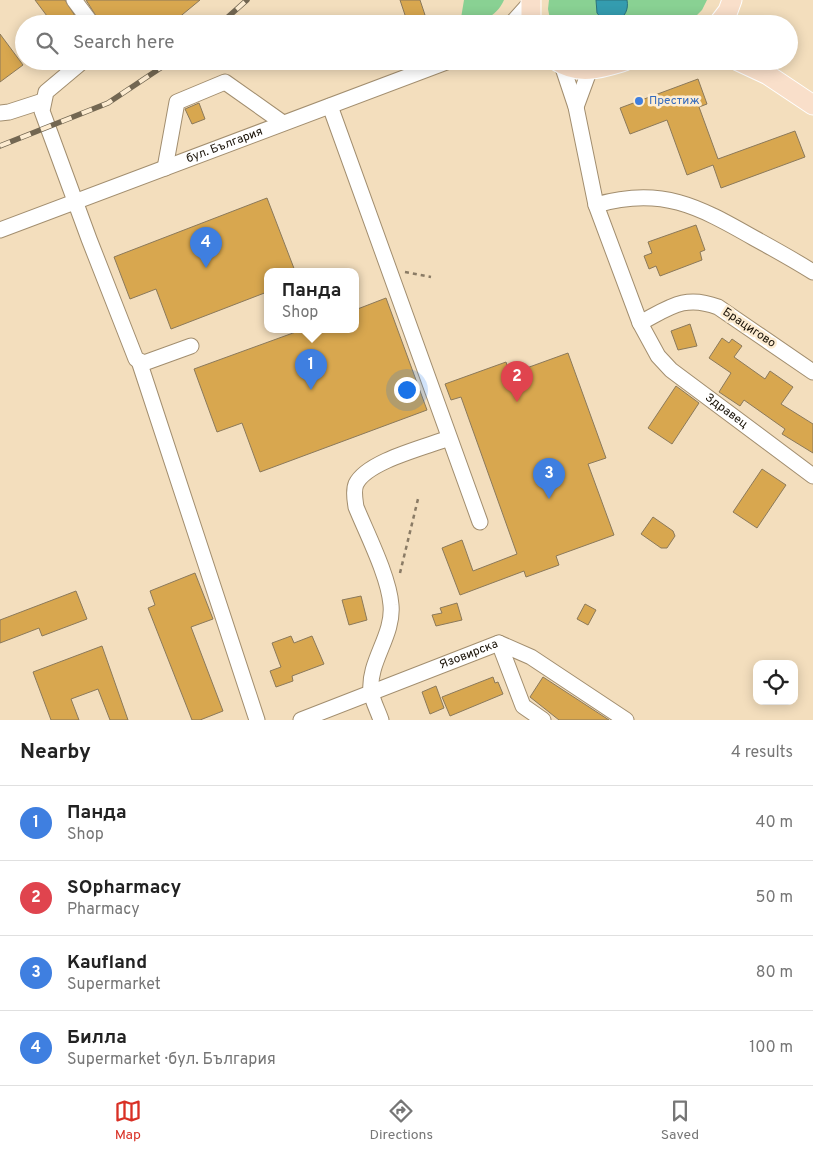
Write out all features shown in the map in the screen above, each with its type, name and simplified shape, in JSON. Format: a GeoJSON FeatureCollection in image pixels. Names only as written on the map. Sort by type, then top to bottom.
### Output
{"type":"FeatureCollection","features":[{"type":"Feature","properties":{"kind":"main road"},"geometry":{"type":"LineString","coordinates":[[530,1],[531,15]]}},
{"type":"Feature","properties":{"kind":"main road"},"geometry":{"type":"LineString","coordinates":[[766,70],[813,105]]}},
{"type":"Feature","properties":{"kind":"street"},"geometry":{"type":"LineString","coordinates":[[74,0],[85,15]]}},
{"type":"Feature","properties":{"kind":"street"},"geometry":{"type":"LineString","coordinates":[[518,15],[530,1]]}},
{"type":"Feature","properties":{"kind":"street"},"geometry":{"type":"LineString","coordinates":[[72,70],[46,92],[42,111],[75,202],[139,361],[256,720]]}},
{"type":"Feature","properties":{"kind":"street","name":"бул. България"},"geometry":{"type":"LineString","coordinates":[[0,230],[426,70]]}},
{"type":"Feature","properties":{"kind":"street"},"geometry":{"type":"LineString","coordinates":[[562,70],[576,107],[596,205],[640,323]]}},
{"type":"Feature","properties":{"kind":"street"},"geometry":{"type":"LineString","coordinates":[[576,107],[590,70]]}},
{"type":"Feature","properties":{"kind":"street"},"geometry":{"type":"LineString","coordinates":[[165,168],[177,102],[225,82],[283,123]]}},
{"type":"Feature","properties":{"kind":"street"},"geometry":{"type":"LineString","coordinates":[[0,113],[43,101]]}},
{"type":"Feature","properties":{"kind":"street"},"geometry":{"type":"LineString","coordinates":[[330,106],[480,522]]}},
{"type":"Feature","properties":{"kind":"street"},"geometry":{"type":"LineString","coordinates":[[596,205],[622,198],[667,199],[696,208],[724,221],[813,272]]}},
{"type":"Feature","properties":{"kind":"street","name":"Брацигово"},"geometry":{"type":"LineString","coordinates":[[640,323],[678,303],[691,300],[707,303],[718,307],[813,372]]}},
{"type":"Feature","properties":{"kind":"street","name":"Здравец"},"geometry":{"type":"LineString","coordinates":[[640,323],[658,356],[671,370],[813,476]]}},
{"type":"Feature","properties":{"kind":"street"},"geometry":{"type":"LineString","coordinates":[[139,361],[144,363],[191,346]]}},
{"type":"Feature","properties":{"kind":"street"},"geometry":{"type":"LineString","coordinates":[[381,720],[371,692],[371,680],[389,626],[392,606],[386,585],[356,507],[354,497],[356,484],[365,473],[377,466],[449,438]]}},
{"type":"Feature","properties":{"kind":"street"},"geometry":{"type":"LineString","coordinates":[[499,643],[523,706],[544,720]]}},
{"type":"Feature","properties":{"kind":"street","name":"Язовирска"},"geometry":{"type":"LineString","coordinates":[[300,720],[499,643],[531,657],[626,720]]}},
{"type":"Feature","properties":{"kind":"path"},"geometry":{"type":"LineString","coordinates":[[388,270],[431,277]]}},
{"type":"Feature","properties":{"kind":"path"},"geometry":{"type":"LineString","coordinates":[[399,577],[418,499]]}},
{"type":"Feature","properties":{"kind":"green space"},"geometry":{"type":"Polygon","coordinates":[[[464,0],[504,0],[493,15],[462,15],[464,0]]]}},
{"type":"Feature","properties":{"kind":"green space"},"geometry":{"type":"Polygon","coordinates":[[[549,0],[707,0],[697,15],[549,15],[549,0]]]}},
{"type":"Feature","properties":{"kind":"water"},"geometry":{"type":"Polygon","coordinates":[[[596,0],[627,0],[626,13],[624,15],[599,15],[597,13],[596,0]]]}},
{"type":"Feature","properties":{"kind":"building"},"geometry":{"type":"Polygon","coordinates":[[[35,0],[65,0],[74,15],[46,15],[35,0]]]}},
{"type":"Feature","properties":{"kind":"building"},"geometry":{"type":"Polygon","coordinates":[[[86,0],[200,0],[182,15],[95,15],[86,0]]]}},
{"type":"Feature","properties":{"kind":"building"},"geometry":{"type":"Polygon","coordinates":[[[400,0],[420,0],[425,15],[405,15],[400,0]]]}},
{"type":"Feature","properties":{"kind":"building"},"geometry":{"type":"Polygon","coordinates":[[[0,34],[15,54],[16,70],[0,82],[0,34]]]}},
{"type":"Feature","properties":{"kind":"building"},"geometry":{"type":"Polygon","coordinates":[[[698,79],[707,104],[699,107],[718,159],[795,131],[805,157],[721,188],[713,165],[687,175],[667,120],[630,134],[620,108],[698,79]]]}},
{"type":"Feature","properties":{"kind":"building"},"geometry":{"type":"Polygon","coordinates":[[[199,103],[205,119],[192,124],[185,109],[199,103]]]}},
{"type":"Feature","properties":{"kind":"building"},"geometry":{"type":"Polygon","coordinates":[[[267,198],[294,268],[264,268],[264,293],[171,329],[156,289],[130,299],[114,257],[267,198]]]}},
{"type":"Feature","properties":{"kind":"building"},"geometry":{"type":"Polygon","coordinates":[[[696,225],[705,250],[700,252],[702,260],[660,276],[656,266],[649,269],[644,256],[652,253],[648,242],[696,225]]]}},
{"type":"Feature","properties":{"kind":"building"},"geometry":{"type":"Polygon","coordinates":[[[386,298],[427,410],[260,472],[242,423],[217,432],[194,369],[293,333],[359,333],[359,308],[386,298]]]}},
{"type":"Feature","properties":{"kind":"building"},"geometry":{"type":"Polygon","coordinates":[[[690,324],[697,346],[678,350],[671,331],[690,324]]]}},
{"type":"Feature","properties":{"kind":"building"},"geometry":{"type":"Polygon","coordinates":[[[722,338],[729,343],[732,339],[742,346],[734,357],[765,379],[770,371],[793,387],[781,404],[813,424],[813,453],[782,434],[785,429],[744,400],[740,406],[719,392],[731,373],[709,358],[722,338]]]}},
{"type":"Feature","properties":{"kind":"building"},"geometry":{"type":"Polygon","coordinates":[[[568,353],[606,458],[588,464],[614,535],[556,556],[559,565],[526,577],[524,571],[460,595],[442,548],[462,540],[473,571],[517,554],[461,397],[451,400],[445,384],[506,362],[510,374],[568,353]]]}},
{"type":"Feature","properties":{"kind":"building"},"geometry":{"type":"Polygon","coordinates":[[[676,386],[699,403],[672,444],[648,428],[676,386]]]}},
{"type":"Feature","properties":{"kind":"building"},"geometry":{"type":"Polygon","coordinates":[[[762,469],[786,485],[757,528],[733,512],[762,469]]]}},
{"type":"Feature","properties":{"kind":"building"},"geometry":{"type":"Polygon","coordinates":[[[653,517],[673,531],[675,536],[667,548],[661,548],[641,534],[653,517]]]}},
{"type":"Feature","properties":{"kind":"building"},"geometry":{"type":"Polygon","coordinates":[[[195,573],[213,619],[191,627],[223,711],[200,720],[192,720],[148,608],[155,605],[150,591],[195,573]]]}},
{"type":"Feature","properties":{"kind":"building"},"geometry":{"type":"Polygon","coordinates":[[[76,591],[87,619],[42,636],[39,628],[0,643],[0,620],[76,591]]]}},
{"type":"Feature","properties":{"kind":"building"},"geometry":{"type":"Polygon","coordinates":[[[361,596],[367,620],[349,625],[342,600],[361,596]]]}},
{"type":"Feature","properties":{"kind":"building"},"geometry":{"type":"Polygon","coordinates":[[[457,603],[462,620],[436,626],[432,615],[442,613],[440,608],[457,603]]]}},
{"type":"Feature","properties":{"kind":"building"},"geometry":{"type":"Polygon","coordinates":[[[585,604],[596,610],[588,625],[577,619],[585,604]]]}},
{"type":"Feature","properties":{"kind":"building"},"geometry":{"type":"Polygon","coordinates":[[[291,636],[294,643],[312,636],[324,664],[292,676],[293,681],[276,687],[270,671],[281,667],[272,643],[291,636]]]}},
{"type":"Feature","properties":{"kind":"building"},"geometry":{"type":"Polygon","coordinates":[[[102,646],[128,720],[110,720],[98,689],[71,699],[79,720],[51,720],[33,672],[102,646]]]}},
{"type":"Feature","properties":{"kind":"building"},"geometry":{"type":"Polygon","coordinates":[[[493,677],[495,683],[498,682],[503,694],[450,716],[442,697],[493,677]]]}},
{"type":"Feature","properties":{"kind":"building"},"geometry":{"type":"Polygon","coordinates":[[[543,677],[609,720],[559,720],[530,697],[543,677]]]}},
{"type":"Feature","properties":{"kind":"building"},"geometry":{"type":"Polygon","coordinates":[[[436,686],[444,708],[430,714],[422,692],[436,686]]]}},
{"type":"Feature","properties":{"kind":"railway"},"geometry":{"type":"LineString","coordinates":[[230,15],[247,0]]}},
{"type":"Feature","properties":{"kind":"railway"},"geometry":{"type":"LineString","coordinates":[[0,146],[108,103],[158,70]]}},
{"type":"Feature","properties":{"kind":"place","name":"Престиж"},"geometry":{"type":"Point","coordinates":[639,101]}},
{"type":"Feature","properties":{"kind":"place","name":"Билла"},"geometry":{"type":"Point","coordinates":[206,268]}},
{"type":"Feature","properties":{"kind":"place","name":"Панда"},"geometry":{"type":"Point","coordinates":[311,390]}},
{"type":"Feature","properties":{"kind":"place","name":"SOpharmacy"},"geometry":{"type":"Point","coordinates":[517,402]}},
{"type":"Feature","properties":{"kind":"place","name":"Kaufland"},"geometry":{"type":"Point","coordinates":[549,499]}}]}
